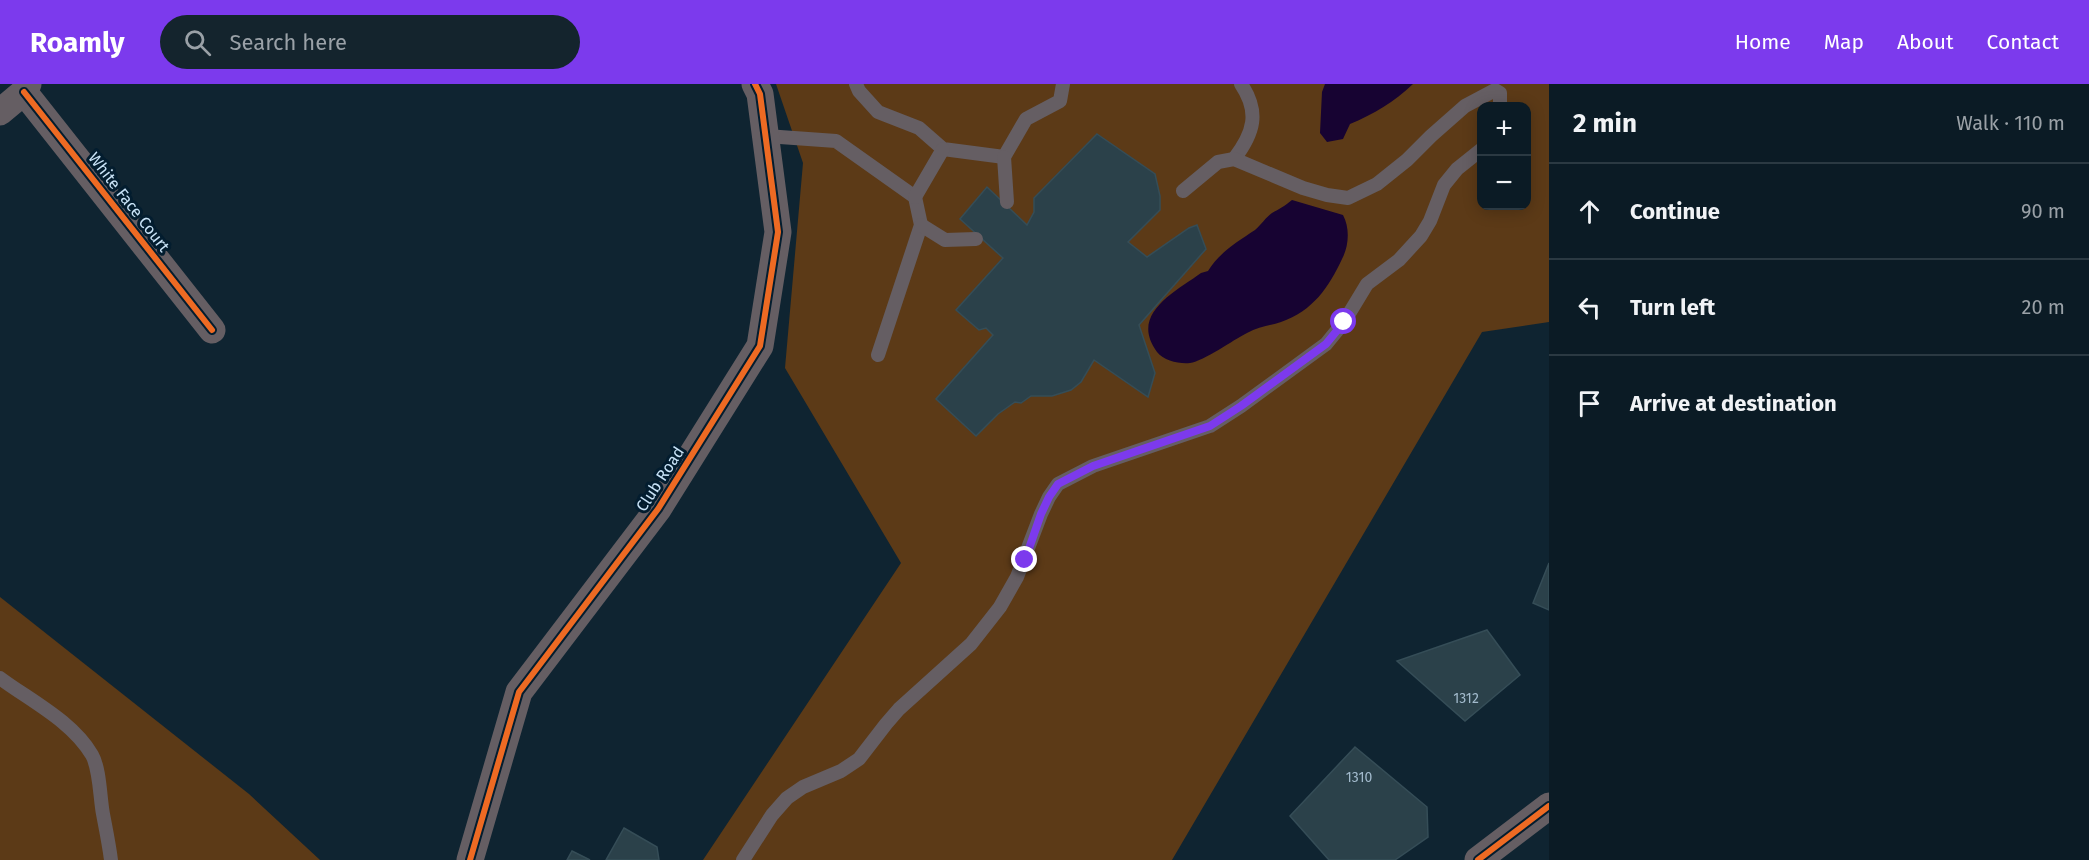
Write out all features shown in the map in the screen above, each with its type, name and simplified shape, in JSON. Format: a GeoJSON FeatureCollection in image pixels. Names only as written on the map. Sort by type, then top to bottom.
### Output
{"type":"FeatureCollection","features":[{"type":"Feature","properties":{"kind":"street","name":"Club Road"},"geometry":{"type":"LineString","coordinates":[[470,860],[519,692],[658,509],[760,346],[778,232],[760,94],[754,84]]}},
{"type":"Feature","properties":{"kind":"street"},"geometry":{"type":"LineString","coordinates":[[0,112],[26,88]]}},
{"type":"Feature","properties":{"kind":"street","name":"White Face Court"},"geometry":{"type":"LineString","coordinates":[[26,88],[212,330]]}},
{"type":"Feature","properties":{"kind":"street"},"geometry":{"type":"LineString","coordinates":[[1478,860],[1549,806]]}},
{"type":"Feature","properties":{"kind":"lane"},"geometry":{"type":"LineString","coordinates":[[856,84],[859,91],[878,112],[919,128],[943,149],[1004,157]]}},
{"type":"Feature","properties":{"kind":"lane"},"geometry":{"type":"LineString","coordinates":[[1007,202],[1004,157],[1026,119],[1060,101],[1063,84]]}},
{"type":"Feature","properties":{"kind":"lane"},"geometry":{"type":"LineString","coordinates":[[1234,159],[1247,142],[1253,123],[1250,100],[1241,84]]}},
{"type":"Feature","properties":{"kind":"lane"},"geometry":{"type":"LineString","coordinates":[[1183,190],[1218,162],[1234,159],[1303,188],[1348,198],[1377,184],[1392,173],[1465,106],[1495,90],[1500,93],[1500,102]]}},
{"type":"Feature","properties":{"kind":"lane"},"geometry":{"type":"LineString","coordinates":[[766,136],[836,141],[915,197]]}},
{"type":"Feature","properties":{"kind":"lane"},"geometry":{"type":"LineString","coordinates":[[878,355],[921,225],[915,197],[943,149]]}},
{"type":"Feature","properties":{"kind":"lane"},"geometry":{"type":"LineString","coordinates":[[743,860],[772,815],[787,798],[803,787],[841,771],[859,759],[899,709],[956,660],[978,636],[1000,607],[1017,578],[1041,514],[1058,484],[1093,466],[1210,426],[1326,344],[1344,322],[1367,284],[1399,260],[1421,236],[1430,221],[1444,185],[1457,169],[1477,153]]}},
{"type":"Feature","properties":{"kind":"lane"},"geometry":{"type":"LineString","coordinates":[[921,225],[945,240],[976,239]]}},
{"type":"Feature","properties":{"kind":"lane"},"geometry":{"type":"LineString","coordinates":[[0,678],[56,718],[81,741],[93,757],[102,795],[102,812],[111,860]]}},
{"type":"Feature","properties":{"kind":"shaded area"},"geometry":{"type":"Polygon","coordinates":[[[776,84],[1549,84],[1549,322],[1482,332],[1172,860],[703,860],[901,563],[785,368],[803,163],[776,84]]]}},
{"type":"Feature","properties":{"kind":"shaded area"},"geometry":{"type":"Polygon","coordinates":[[[1325,84],[1413,84],[1383,107],[1350,124],[1343,139],[1327,142],[1320,133],[1322,92],[1325,84]]]}},
{"type":"Feature","properties":{"kind":"shaded area"},"geometry":{"type":"Polygon","coordinates":[[[1292,200],[1343,215],[1347,226],[1348,237],[1344,254],[1319,297],[1292,317],[1251,331],[1196,361],[1177,362],[1160,355],[1150,338],[1148,326],[1159,305],[1179,288],[1201,273],[1208,271],[1229,248],[1292,200]]]}},
{"type":"Feature","properties":{"kind":"shaded area"},"geometry":{"type":"Polygon","coordinates":[[[0,597],[249,794],[320,860],[0,860],[0,597]]]}},
{"type":"Feature","properties":{"kind":"building"},"geometry":{"type":"Polygon","coordinates":[[[1097,134],[1155,174],[1160,196],[1160,210],[1128,242],[1147,257],[1197,225],[1206,249],[1139,325],[1155,373],[1148,397],[1094,360],[1081,382],[1071,390],[1052,396],[1031,396],[1021,403],[1015,402],[998,414],[976,436],[936,399],[993,335],[986,328],[979,330],[956,310],[1003,258],[960,219],[987,187],[1027,225],[1034,212],[1034,198],[1097,134]]]}},
{"type":"Feature","properties":{"kind":"building"},"geometry":{"type":"Polygon","coordinates":[[[1549,563],[1549,610],[1533,603],[1549,563]]]}},
{"type":"Feature","properties":{"kind":"building"},"geometry":{"type":"Polygon","coordinates":[[[1487,630],[1520,675],[1465,721],[1397,661],[1487,630]]]}},
{"type":"Feature","properties":{"kind":"building"},"geometry":{"type":"Polygon","coordinates":[[[1355,747],[1427,807],[1428,837],[1395,860],[1329,860],[1290,816],[1355,747]]]}},
{"type":"Feature","properties":{"kind":"building"},"geometry":{"type":"Polygon","coordinates":[[[624,828],[657,847],[659,860],[606,860],[624,828]]]}},
{"type":"Feature","properties":{"kind":"building"},"geometry":{"type":"Polygon","coordinates":[[[572,851],[590,860],[567,860],[572,851]]]}},
{"type":"Feature","properties":{"kind":"cycle path"},"geometry":{"type":"LineString","coordinates":[[470,860],[519,692],[658,509],[760,346],[778,232],[760,94],[755,84]]}},
{"type":"Feature","properties":{"kind":"cycle path"},"geometry":{"type":"LineString","coordinates":[[24,92],[212,330]]}},
{"type":"Feature","properties":{"kind":"cycle path"},"geometry":{"type":"LineString","coordinates":[[1478,860],[1549,806]]}},
{"type":"Feature","properties":{"kind":"route"},"geometry":{"type":"LineString","coordinates":[[1025,560],[1041,514],[1058,484],[1093,466],[1210,426],[1326,344],[1344,322]]}}]}
